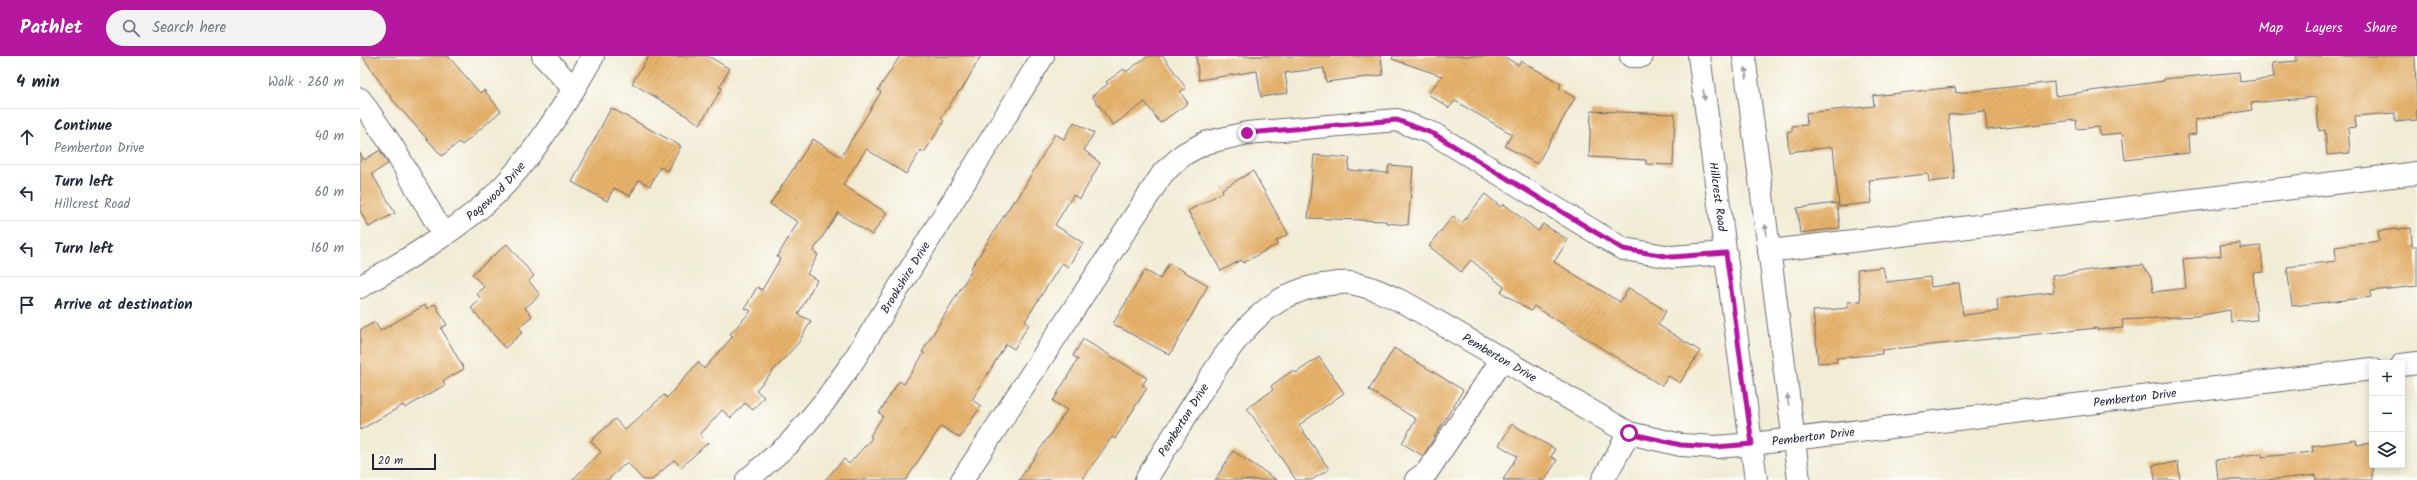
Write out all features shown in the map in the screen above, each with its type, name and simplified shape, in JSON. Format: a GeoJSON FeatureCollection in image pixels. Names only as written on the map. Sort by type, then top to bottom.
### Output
{"type":"FeatureCollection","features":[{"type":"Feature","properties":{"kind":"street"},"geometry":{"type":"LineString","coordinates":[[543,56],[574,89]]}},
{"type":"Feature","properties":{"kind":"street","name":"Pagewood Drive"},"geometry":{"type":"LineString","coordinates":[[360,286],[443,234],[486,203],[524,161],[574,89],[593,56]]}},
{"type":"Feature","properties":{"kind":"street","name":"Brookshire Drive"},"geometry":{"type":"LineString","coordinates":[[746,480],[790,443],[825,401],[852,363],[1042,56]]}},
{"type":"Feature","properties":{"kind":"street"},"geometry":{"type":"LineString","coordinates":[[1631,56],[1642,56]]}},
{"type":"Feature","properties":{"kind":"street","name":"Hillcrest Road"},"geometry":{"type":"LineString","coordinates":[[1699,56],[1756,480]]}},
{"type":"Feature","properties":{"kind":"street"},"geometry":{"type":"LineString","coordinates":[[1744,56],[1799,480]]}},
{"type":"Feature","properties":{"kind":"street"},"geometry":{"type":"LineString","coordinates":[[360,99],[391,144],[443,234]]}},
{"type":"Feature","properties":{"kind":"street"},"geometry":{"type":"LineString","coordinates":[[962,480],[1163,173],[1184,154],[1205,142],[1247,133],[1397,120],[1434,134],[1623,249],[1672,257],[1726,253]]}},
{"type":"Feature","properties":{"kind":"street"},"geometry":{"type":"LineString","coordinates":[[1769,251],[2417,173]]}},
{"type":"Feature","properties":{"kind":"street","name":"Pemberton Drive"},"geometry":{"type":"LineString","coordinates":[[1146,480],[1221,360],[1241,334],[1275,302],[1298,291],[1332,284],[1349,283],[1366,287],[1409,305],[1629,433],[1681,445],[1716,447],[1752,444],[2369,369]]}},
{"type":"Feature","properties":{"kind":"street"},"geometry":{"type":"LineString","coordinates":[[1416,480],[1427,472],[1502,359]]}},
{"type":"Feature","properties":{"kind":"street"},"geometry":{"type":"LineString","coordinates":[[2405,365],[2417,363]]}},
{"type":"Feature","properties":{"kind":"street"},"geometry":{"type":"LineString","coordinates":[[1603,480],[1629,433]]}},
{"type":"Feature","properties":{"kind":"building"},"geometry":{"type":"Polygon","coordinates":[[[362,56],[448,56],[480,93],[484,90],[501,111],[462,145],[459,142],[442,156],[392,99],[362,56]]]}},
{"type":"Feature","properties":{"kind":"building"},"geometry":{"type":"Polygon","coordinates":[[[649,56],[708,56],[730,69],[719,87],[722,88],[700,124],[632,83],[649,56]]]}},
{"type":"Feature","properties":{"kind":"building"},"geometry":{"type":"Polygon","coordinates":[[[900,56],[981,56],[961,91],[959,91],[941,118],[944,121],[924,153],[921,150],[906,174],[866,149],[843,185],[887,213],[872,235],[838,213],[813,251],[818,255],[807,274],[817,280],[798,314],[811,321],[799,342],[756,390],[764,397],[753,410],[745,403],[731,418],[722,410],[700,435],[708,443],[681,467],[674,460],[652,480],[643,480],[627,462],[608,480],[572,480],[601,452],[591,441],[615,419],[625,430],[664,395],[667,398],[698,362],[704,369],[733,336],[730,334],[751,311],[745,308],[757,287],[762,290],[780,259],[777,257],[798,222],[770,204],[813,139],[841,157],[881,92],[878,90],[900,56]]]}},
{"type":"Feature","properties":{"kind":"building"},"geometry":{"type":"Polygon","coordinates":[[[1148,56],[1163,56],[1186,88],[1180,92],[1188,103],[1160,123],[1145,102],[1113,125],[1092,96],[1108,84],[1106,82],[1124,69],[1126,72],[1148,56]]]}},
{"type":"Feature","properties":{"kind":"building"},"geometry":{"type":"Polygon","coordinates":[[[1196,56],[1381,56],[1383,75],[1326,82],[1324,68],[1285,73],[1288,93],[1261,97],[1257,71],[1199,80],[1196,56]]]}},
{"type":"Feature","properties":{"kind":"building"},"geometry":{"type":"Polygon","coordinates":[[[1393,56],[1503,56],[1518,65],[1521,61],[1561,84],[1559,88],[1575,98],[1537,164],[1505,146],[1512,134],[1455,101],[1449,108],[1428,94],[1442,76],[1392,59],[1393,56]]]}},
{"type":"Feature","properties":{"kind":"building"},"geometry":{"type":"Polygon","coordinates":[[[2296,56],[2415,56],[2417,120],[2395,122],[2395,113],[2355,116],[2356,127],[2348,128],[2350,153],[2327,155],[2325,130],[2319,131],[2316,97],[2251,103],[2252,110],[2195,120],[2196,134],[2188,135],[2189,153],[2125,160],[2122,133],[2100,135],[2099,127],[2077,129],[2076,120],[1987,130],[1985,111],[1948,115],[1955,179],[1929,182],[1928,174],[1869,180],[1872,203],[1839,206],[1833,147],[1789,152],[1787,132],[1792,131],[1792,126],[1807,125],[1806,113],[1874,106],[1873,96],[1955,87],[1956,93],[2054,82],[2055,96],[2164,81],[2164,79],[2239,72],[2240,82],[2274,78],[2272,63],[2296,61],[2296,56]]]}},
{"type":"Feature","properties":{"kind":"building"},"geometry":{"type":"Polygon","coordinates":[[[611,108],[681,146],[668,171],[660,167],[650,186],[639,180],[630,196],[614,188],[607,201],[572,182],[611,108]]]}},
{"type":"Feature","properties":{"kind":"building"},"geometry":{"type":"Polygon","coordinates":[[[1591,111],[1675,114],[1673,165],[1646,164],[1646,160],[1589,157],[1591,111]]]}},
{"type":"Feature","properties":{"kind":"building"},"geometry":{"type":"Polygon","coordinates":[[[1074,122],[1094,133],[1084,150],[1100,163],[1080,199],[1073,195],[1055,225],[1083,243],[1068,267],[1062,263],[1025,321],[1029,324],[1014,349],[1006,344],[972,400],[981,406],[960,438],[941,426],[906,480],[825,480],[844,459],[849,464],[872,438],[870,436],[883,416],[879,413],[899,381],[904,384],[924,353],[922,352],[972,270],[971,268],[1014,200],[1016,201],[1055,134],[1064,139],[1074,122]]]}},
{"type":"Feature","properties":{"kind":"building"},"geometry":{"type":"Polygon","coordinates":[[[380,150],[388,164],[372,174],[395,213],[369,227],[360,211],[360,153],[364,160],[380,150]]]}},
{"type":"Feature","properties":{"kind":"building"},"geometry":{"type":"Polygon","coordinates":[[[1314,155],[1350,158],[1348,170],[1388,173],[1389,165],[1413,167],[1408,225],[1386,223],[1386,221],[1308,218],[1314,155]]]}},
{"type":"Feature","properties":{"kind":"building"},"geometry":{"type":"Polygon","coordinates":[[[1253,171],[1288,234],[1276,241],[1278,244],[1243,263],[1241,260],[1221,271],[1188,211],[1223,192],[1222,189],[1253,171]]]}},
{"type":"Feature","properties":{"kind":"building"},"geometry":{"type":"Polygon","coordinates":[[[1485,194],[1501,207],[1504,204],[1538,231],[1543,224],[1568,240],[1554,262],[1620,302],[1629,288],[1666,311],[1658,325],[1700,351],[1680,383],[1668,376],[1662,386],[1534,306],[1531,311],[1501,292],[1504,287],[1471,260],[1461,272],[1429,246],[1453,216],[1462,223],[1485,194]]]}},
{"type":"Feature","properties":{"kind":"building"},"geometry":{"type":"Polygon","coordinates":[[[1837,203],[1840,228],[1800,233],[1797,208],[1837,203]]]}},
{"type":"Feature","properties":{"kind":"building"},"geometry":{"type":"Polygon","coordinates":[[[2411,228],[2412,246],[2417,246],[2417,286],[2371,291],[2371,297],[2292,306],[2287,267],[2336,261],[2335,247],[2379,241],[2378,231],[2411,228]]]}},
{"type":"Feature","properties":{"kind":"building"},"geometry":{"type":"Polygon","coordinates":[[[2240,243],[2240,248],[2261,246],[2263,272],[2253,273],[2257,320],[2231,322],[2230,310],[2197,316],[2122,320],[2123,328],[2097,330],[2097,328],[1882,350],[1882,354],[1836,358],[1837,362],[1818,363],[1813,311],[1848,308],[1848,302],[1861,301],[1857,270],[1883,267],[1886,282],[1930,277],[1931,287],[1959,283],[1963,315],[1998,311],[1997,299],[2054,292],[2052,276],[2096,269],[2143,265],[2151,278],[2153,292],[2186,288],[2183,259],[2221,256],[2220,245],[2240,243]]]}},
{"type":"Feature","properties":{"kind":"building"},"geometry":{"type":"Polygon","coordinates":[[[507,244],[534,276],[529,281],[540,295],[525,308],[532,316],[519,327],[523,332],[505,348],[471,308],[481,299],[476,293],[484,287],[472,274],[507,244]]]}},
{"type":"Feature","properties":{"kind":"building"},"geometry":{"type":"Polygon","coordinates":[[[1169,263],[1208,285],[1170,355],[1113,324],[1145,270],[1160,279],[1169,263]]]}},
{"type":"Feature","properties":{"kind":"building"},"geometry":{"type":"Polygon","coordinates":[[[435,304],[447,325],[441,328],[464,369],[443,381],[445,385],[405,408],[403,405],[360,430],[360,330],[375,322],[380,331],[425,305],[427,309],[435,304]]]}},
{"type":"Feature","properties":{"kind":"building"},"geometry":{"type":"Polygon","coordinates":[[[1083,339],[1147,378],[1142,385],[1147,388],[1115,439],[1112,437],[1082,480],[1019,480],[1067,410],[1053,401],[1078,359],[1073,356],[1083,339]]]}},
{"type":"Feature","properties":{"kind":"building"},"geometry":{"type":"Polygon","coordinates":[[[1394,348],[1463,390],[1423,456],[1402,443],[1416,419],[1369,390],[1394,348]]]}},
{"type":"Feature","properties":{"kind":"building"},"geometry":{"type":"Polygon","coordinates":[[[1319,357],[1344,393],[1299,425],[1329,469],[1312,480],[1296,480],[1247,408],[1273,390],[1271,386],[1293,370],[1296,373],[1319,357]]]}},
{"type":"Feature","properties":{"kind":"building"},"geometry":{"type":"Polygon","coordinates":[[[1512,424],[1555,449],[1551,457],[1557,460],[1545,480],[1503,480],[1517,456],[1499,445],[1512,424]]]}},
{"type":"Feature","properties":{"kind":"building"},"geometry":{"type":"Polygon","coordinates":[[[2356,440],[2357,445],[2369,443],[2369,468],[2372,468],[2372,480],[2316,480],[2316,475],[2267,480],[2218,480],[2216,460],[2262,453],[2262,457],[2313,452],[2312,446],[2356,440]]]}},
{"type":"Feature","properties":{"kind":"building"},"geometry":{"type":"Polygon","coordinates":[[[1233,451],[1277,480],[1215,480],[1233,451]]]}},
{"type":"Feature","properties":{"kind":"building"},"geometry":{"type":"Polygon","coordinates":[[[2178,462],[2180,480],[2155,480],[2153,465],[2178,462]]]}},
{"type":"Feature","properties":{"kind":"route"},"geometry":{"type":"LineString","coordinates":[[1247,133],[1377,120],[1397,120],[1434,134],[1623,249],[1672,257],[1726,253],[1752,444],[1716,447],[1681,445],[1629,433]]}}]}
